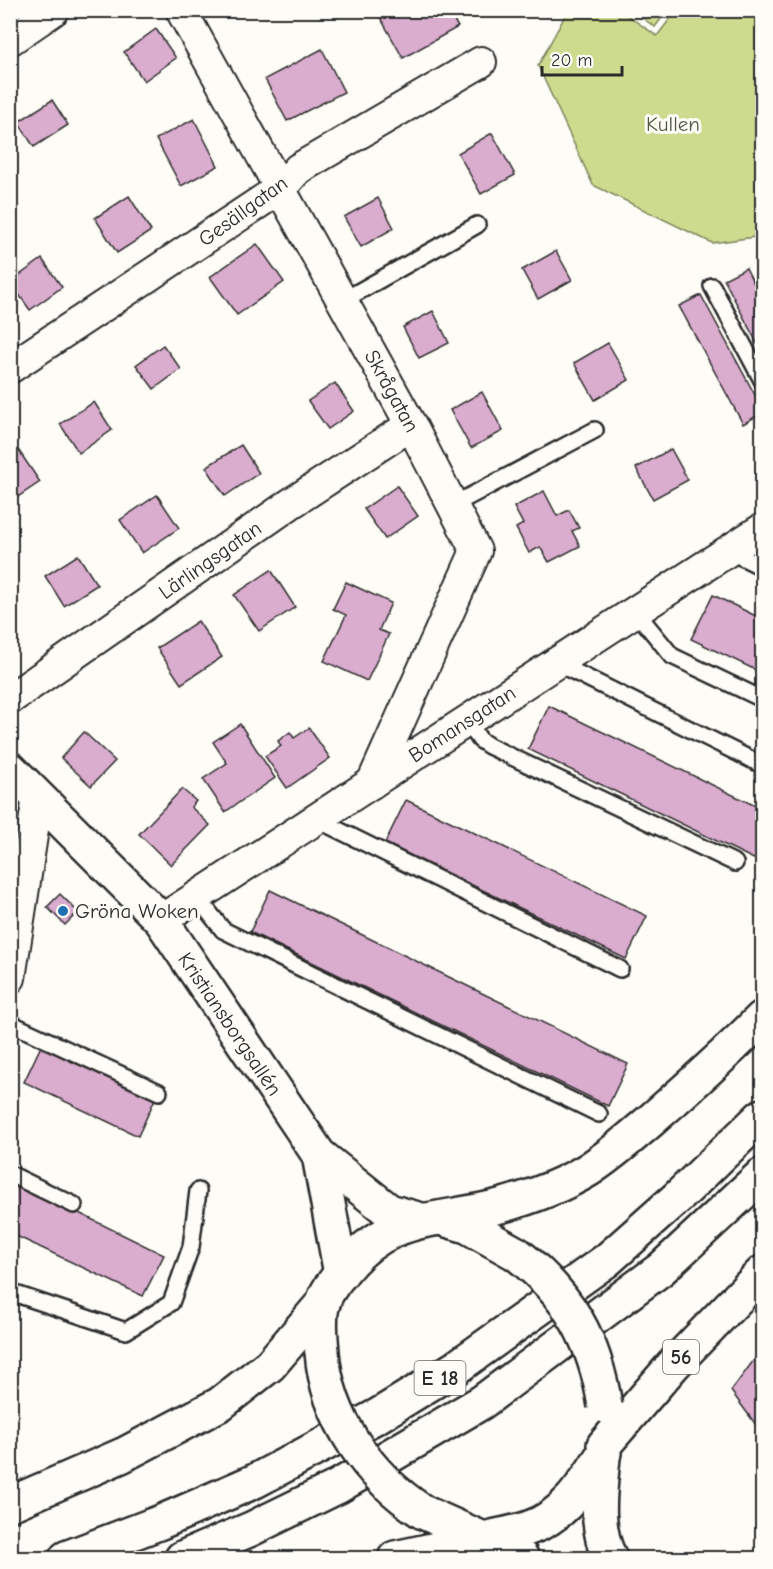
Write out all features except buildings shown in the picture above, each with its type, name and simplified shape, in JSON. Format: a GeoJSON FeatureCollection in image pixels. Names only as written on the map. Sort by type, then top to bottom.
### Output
{"type":"FeatureCollection","features":[{"type":"Feature","properties":{"kind":"main road","name":"Kristiansborgsallén"},"geometry":{"type":"LineString","coordinates":[[10,769],[161,920],[319,1155],[389,1211],[467,1226],[517,1254],[532,1265],[563,1298],[584,1331],[596,1361],[605,1406],[599,1517],[600,1534],[610,1558]]}},
{"type":"Feature","properties":{"kind":"main road"},"geometry":{"type":"LineString","coordinates":[[10,1504],[123,1455],[220,1404],[270,1365],[323,1303],[331,1287],[356,1255],[377,1238],[430,1219],[500,1206],[541,1194],[555,1189],[590,1169],[680,1095],[762,1018]]}},
{"type":"Feature","properties":{"kind":"main road","name":"E 18"},"geometry":{"type":"LineString","coordinates":[[66,1558],[161,1522],[255,1481],[379,1415],[454,1369],[607,1260],[710,1167],[762,1116]]}},
{"type":"Feature","properties":{"kind":"main road","name":"Kristiansborgsallén"},"geometry":{"type":"LineString","coordinates":[[319,1155],[341,1274]]}},
{"type":"Feature","properties":{"kind":"main road","name":"E 18"},"geometry":{"type":"LineString","coordinates":[[182,1558],[251,1529],[337,1487],[482,1402],[661,1269],[762,1175]]}},
{"type":"Feature","properties":{"kind":"main road","name":"56"},"geometry":{"type":"LineString","coordinates":[[478,1537],[530,1528],[557,1513],[576,1496],[604,1449],[674,1364],[762,1273]]}},
{"type":"Feature","properties":{"kind":"main road"},"geometry":{"type":"LineString","coordinates":[[323,1303],[320,1321],[326,1380],[334,1406],[359,1453],[397,1493],[423,1512],[522,1558]]}},
{"type":"Feature","properties":{"kind":"main road"},"geometry":{"type":"LineString","coordinates":[[395,1558],[478,1537]]}},
{"type":"Feature","properties":{"kind":"street"},"geometry":{"type":"LineString","coordinates":[[10,40],[54,10]]}},
{"type":"Feature","properties":{"kind":"street","name":"Skrågatan"},"geometry":{"type":"LineString","coordinates":[[181,10],[411,425],[476,551],[372,783]]}},
{"type":"Feature","properties":{"kind":"street","name":"Gesällgatan"},"geometry":{"type":"LineString","coordinates":[[10,368],[281,188],[298,169],[481,62]]}},
{"type":"Feature","properties":{"kind":"street","name":"Lärlingsgatan"},"geometry":{"type":"LineString","coordinates":[[10,699],[290,504],[411,425]]}},
{"type":"Feature","properties":{"kind":"street","name":"Bomansgatan"},"geometry":{"type":"LineString","coordinates":[[161,920],[762,529]]}},
{"type":"Feature","properties":{"kind":"street"},"geometry":{"type":"LineString","coordinates":[[10,978],[38,797]]}},
{"type":"Feature","properties":{"kind":"lane"},"geometry":{"type":"LineString","coordinates":[[342,300],[477,225]]}},
{"type":"Feature","properties":{"kind":"lane"},"geometry":{"type":"LineString","coordinates":[[712,286],[762,380]]}},
{"type":"Feature","properties":{"kind":"lane"},"geometry":{"type":"LineString","coordinates":[[453,506],[595,430]]}},
{"type":"Feature","properties":{"kind":"lane"},"geometry":{"type":"LineString","coordinates":[[729,551],[762,567]]}},
{"type":"Feature","properties":{"kind":"lane"},"geometry":{"type":"LineString","coordinates":[[636,612],[672,656],[762,699]]}},
{"type":"Feature","properties":{"kind":"lane"},"geometry":{"type":"LineString","coordinates":[[557,663],[762,765]]}},
{"type":"Feature","properties":{"kind":"lane"},"geometry":{"type":"LineString","coordinates":[[467,722],[480,740],[489,746],[735,863]]}},
{"type":"Feature","properties":{"kind":"lane"},"geometry":{"type":"LineString","coordinates":[[316,819],[620,969]]}},
{"type":"Feature","properties":{"kind":"lane"},"geometry":{"type":"LineString","coordinates":[[197,897],[223,930],[599,1114]]}},
{"type":"Feature","properties":{"kind":"lane"},"geometry":{"type":"LineString","coordinates":[[10,1023],[159,1092]]}},
{"type":"Feature","properties":{"kind":"lane"},"geometry":{"type":"LineString","coordinates":[[10,1174],[74,1205]]}},
{"type":"Feature","properties":{"kind":"lane"},"geometry":{"type":"LineString","coordinates":[[10,1292],[126,1331],[171,1303],[191,1247],[198,1191]]}},
{"type":"Feature","properties":{"kind":"green space","name":"Kullen"},"geometry":{"type":"Polygon","coordinates":[[[568,10],[621,11],[657,36],[676,11],[762,11],[762,236],[712,243],[593,185],[538,66],[568,10]]]}},
{"type":"Feature","properties":{"kind":"green space"},"geometry":{"type":"Polygon","coordinates":[[[633,11],[667,11],[655,27],[633,11]]]}},
{"type":"Feature","properties":{"kind":"place","name":"Gröna Woken"},"geometry":{"type":"Point","coordinates":[63,911]}}]}
